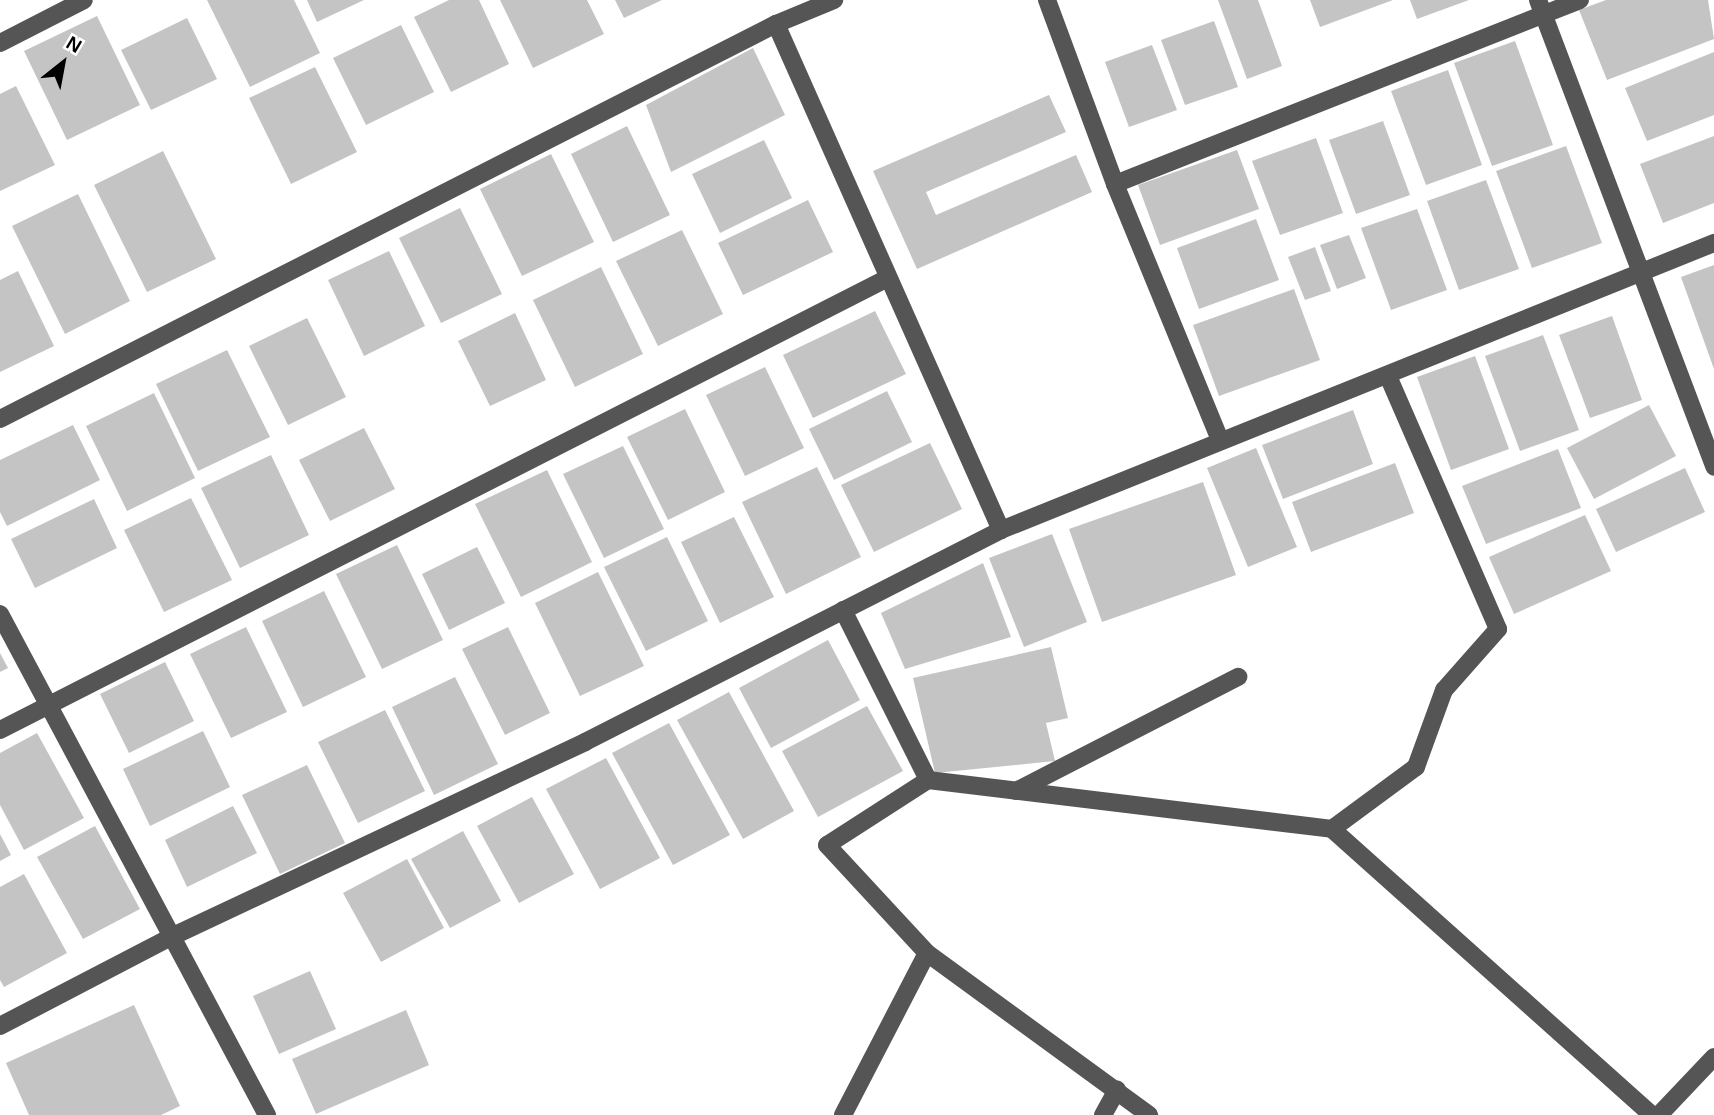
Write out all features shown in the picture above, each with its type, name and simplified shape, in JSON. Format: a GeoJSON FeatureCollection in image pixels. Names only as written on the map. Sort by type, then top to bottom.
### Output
{"type":"FeatureCollection","features":[{"type":"Feature","properties":{"kind":"street"},"geometry":{"type":"LineString","coordinates":[[0,43],[84,0]]}},
{"type":"Feature","properties":{"kind":"street"},"geometry":{"type":"LineString","coordinates":[[0,419],[776,24],[834,0]]}},
{"type":"Feature","properties":{"kind":"street"},"geometry":{"type":"LineString","coordinates":[[1047,0],[1115,184],[1220,440]]}},
{"type":"Feature","properties":{"kind":"street"},"geometry":{"type":"LineString","coordinates":[[1115,184],[1541,7],[1580,0]]}},
{"type":"Feature","properties":{"kind":"street"},"geometry":{"type":"LineString","coordinates":[[1541,7],[1714,467]]}},
{"type":"Feature","properties":{"kind":"street"},"geometry":{"type":"LineString","coordinates":[[776,24],[886,279],[1001,530]]}},
{"type":"Feature","properties":{"kind":"street"},"geometry":{"type":"LineString","coordinates":[[0,1026],[172,937],[584,743],[1001,530],[1714,243]]}},
{"type":"Feature","properties":{"kind":"street"},"geometry":{"type":"LineString","coordinates":[[0,730],[886,279]]}},
{"type":"Feature","properties":{"kind":"street"},"geometry":{"type":"LineString","coordinates":[[1332,829],[1416,767],[1444,690],[1497,629],[1388,376]]}},
{"type":"Feature","properties":{"kind":"street"},"geometry":{"type":"LineString","coordinates":[[843,610],[928,780]]}},
{"type":"Feature","properties":{"kind":"street"},"geometry":{"type":"LineString","coordinates":[[0,614],[47,707],[267,1115]]}},
{"type":"Feature","properties":{"kind":"street"},"geometry":{"type":"LineString","coordinates":[[1016,791],[1238,677]]}},
{"type":"Feature","properties":{"kind":"street"},"geometry":{"type":"LineString","coordinates":[[1149,1115],[927,953],[827,845],[928,780],[1332,829],[1652,1115]]}},
{"type":"Feature","properties":{"kind":"street"},"geometry":{"type":"LineString","coordinates":[[843,1115],[927,953]]}},
{"type":"Feature","properties":{"kind":"street"},"geometry":{"type":"LineString","coordinates":[[1659,1115],[1714,1057]]}},
{"type":"Feature","properties":{"kind":"street"},"geometry":{"type":"LineString","coordinates":[[1103,1115],[1117,1090]]}},
{"type":"Feature","properties":{"kind":"building"},"geometry":{"type":"Polygon","coordinates":[[[207,0],[294,0],[320,53],[250,87],[207,0]]]}},
{"type":"Feature","properties":{"kind":"building"},"geometry":{"type":"Polygon","coordinates":[[[307,0],[364,0],[317,22],[307,0]]]}},
{"type":"Feature","properties":{"kind":"building"},"geometry":{"type":"Polygon","coordinates":[[[449,0],[479,0],[509,64],[451,92],[414,17],[449,0]]]}},
{"type":"Feature","properties":{"kind":"building"},"geometry":{"type":"Polygon","coordinates":[[[500,0],[587,0],[604,34],[533,68],[500,0]]]}},
{"type":"Feature","properties":{"kind":"building"},"geometry":{"type":"Polygon","coordinates":[[[615,0],[662,0],[624,18],[615,0]]]}},
{"type":"Feature","properties":{"kind":"building"},"geometry":{"type":"Polygon","coordinates":[[[1218,0],[1258,0],[1282,66],[1247,79],[1218,0]]]}},
{"type":"Feature","properties":{"kind":"building"},"geometry":{"type":"Polygon","coordinates":[[[1310,0],[1393,0],[1320,27],[1310,0]]]}},
{"type":"Feature","properties":{"kind":"building"},"geometry":{"type":"Polygon","coordinates":[[[1410,0],[1469,0],[1417,19],[1410,0]]]}},
{"type":"Feature","properties":{"kind":"building"},"geometry":{"type":"Polygon","coordinates":[[[1606,0],[1708,0],[1714,39],[1607,80],[1579,10],[1606,0]]]}},
{"type":"Feature","properties":{"kind":"building"},"geometry":{"type":"Polygon","coordinates":[[[97,16],[140,105],[67,140],[24,51],[97,16]]]}},
{"type":"Feature","properties":{"kind":"building"},"geometry":{"type":"Polygon","coordinates":[[[187,18],[217,79],[151,110],[121,50],[187,18]]]}},
{"type":"Feature","properties":{"kind":"building"},"geometry":{"type":"Polygon","coordinates":[[[1214,21],[1238,87],[1185,105],[1161,40],[1214,21]]]}},
{"type":"Feature","properties":{"kind":"building"},"geometry":{"type":"Polygon","coordinates":[[[401,25],[434,92],[366,125],[333,58],[401,25]]]}},
{"type":"Feature","properties":{"kind":"building"},"geometry":{"type":"Polygon","coordinates":[[[1515,41],[1553,145],[1492,166],[1454,63],[1515,41]]]}},
{"type":"Feature","properties":{"kind":"building"},"geometry":{"type":"Polygon","coordinates":[[[1152,45],[1177,110],[1129,127],[1105,62],[1152,45]]]}},
{"type":"Feature","properties":{"kind":"building"},"geometry":{"type":"Polygon","coordinates":[[[753,48],[785,115],[671,172],[646,105],[753,48]]]}},
{"type":"Feature","properties":{"kind":"building"},"geometry":{"type":"Polygon","coordinates":[[[1714,52],[1714,115],[1647,141],[1625,88],[1714,52]]]}},
{"type":"Feature","properties":{"kind":"building"},"geometry":{"type":"Polygon","coordinates":[[[315,67],[357,152],[291,184],[249,98],[315,67]]]}},
{"type":"Feature","properties":{"kind":"building"},"geometry":{"type":"Polygon","coordinates":[[[1448,70],[1482,165],[1426,185],[1391,91],[1448,70]]]}},
{"type":"Feature","properties":{"kind":"building"},"geometry":{"type":"Polygon","coordinates":[[[16,86],[55,165],[0,191],[0,94],[16,86]]]}},
{"type":"Feature","properties":{"kind":"building"},"geometry":{"type":"Polygon","coordinates":[[[1049,95],[1066,132],[926,192],[936,215],[1076,155],[1092,192],[917,269],[873,171],[1049,95]]]}},
{"type":"Feature","properties":{"kind":"building"},"geometry":{"type":"Polygon","coordinates":[[[1383,121],[1410,195],[1356,214],[1329,140],[1383,121]]]}},
{"type":"Feature","properties":{"kind":"building"},"geometry":{"type":"Polygon","coordinates":[[[627,126],[670,215],[613,242],[571,154],[627,126]]]}},
{"type":"Feature","properties":{"kind":"building"},"geometry":{"type":"Polygon","coordinates":[[[1714,136],[1714,203],[1663,223],[1640,164],[1714,136]]]}},
{"type":"Feature","properties":{"kind":"building"},"geometry":{"type":"Polygon","coordinates":[[[1316,138],[1343,213],[1280,235],[1252,161],[1316,138]]]}},
{"type":"Feature","properties":{"kind":"building"},"geometry":{"type":"Polygon","coordinates":[[[764,140],[792,198],[720,233],[692,174],[764,140]]]}},
{"type":"Feature","properties":{"kind":"building"},"geometry":{"type":"Polygon","coordinates":[[[1566,146],[1602,243],[1532,268],[1496,171],[1566,146]]]}},
{"type":"Feature","properties":{"kind":"building"},"geometry":{"type":"Polygon","coordinates":[[[1237,150],[1259,209],[1160,245],[1138,185],[1237,150]]]}},
{"type":"Feature","properties":{"kind":"building"},"geometry":{"type":"Polygon","coordinates":[[[163,151],[216,259],[147,292],[94,185],[163,151]]]}},
{"type":"Feature","properties":{"kind":"building"},"geometry":{"type":"Polygon","coordinates":[[[551,154],[594,242],[522,276],[480,189],[551,154]]]}},
{"type":"Feature","properties":{"kind":"building"},"geometry":{"type":"Polygon","coordinates":[[[1486,180],[1519,269],[1459,290],[1427,201],[1486,180]]]}},
{"type":"Feature","properties":{"kind":"building"},"geometry":{"type":"Polygon","coordinates":[[[78,194],[130,301],[65,334],[12,226],[78,194]]]}},
{"type":"Feature","properties":{"kind":"building"},"geometry":{"type":"Polygon","coordinates":[[[808,200],[833,252],[743,295],[718,243],[808,200]]]}},
{"type":"Feature","properties":{"kind":"building"},"geometry":{"type":"Polygon","coordinates":[[[460,208],[502,294],[441,323],[399,238],[460,208]]]}},
{"type":"Feature","properties":{"kind":"building"},"geometry":{"type":"Polygon","coordinates":[[[1417,209],[1447,290],[1391,310],[1361,228],[1417,209]]]}},
{"type":"Feature","properties":{"kind":"building"},"geometry":{"type":"Polygon","coordinates":[[[1256,219],[1279,280],[1199,309],[1177,248],[1256,219]]]}},
{"type":"Feature","properties":{"kind":"building"},"geometry":{"type":"Polygon","coordinates":[[[682,230],[723,314],[658,346],[616,261],[682,230]]]}},
{"type":"Feature","properties":{"kind":"building"},"geometry":{"type":"Polygon","coordinates":[[[1349,235],[1366,278],[1337,289],[1320,245],[1349,235]]]}},
{"type":"Feature","properties":{"kind":"building"},"geometry":{"type":"Polygon","coordinates":[[[1315,247],[1331,291],[1305,300],[1288,257],[1315,247]]]}},
{"type":"Feature","properties":{"kind":"building"},"geometry":{"type":"Polygon","coordinates":[[[389,251],[425,326],[364,356],[328,280],[389,251]]]}},
{"type":"Feature","properties":{"kind":"building"},"geometry":{"type":"Polygon","coordinates":[[[1714,265],[1714,369],[1681,277],[1714,265]]]}},
{"type":"Feature","properties":{"kind":"building"},"geometry":{"type":"Polygon","coordinates":[[[601,267],[643,354],[575,387],[533,300],[601,267]]]}},
{"type":"Feature","properties":{"kind":"building"},"geometry":{"type":"Polygon","coordinates":[[[18,271],[54,346],[0,372],[0,280],[18,271]]]}},
{"type":"Feature","properties":{"kind":"building"},"geometry":{"type":"Polygon","coordinates":[[[1294,289],[1320,360],[1219,396],[1193,325],[1294,289]]]}},
{"type":"Feature","properties":{"kind":"building"},"geometry":{"type":"Polygon","coordinates":[[[875,311],[906,374],[813,418],[783,355],[875,311]]]}},
{"type":"Feature","properties":{"kind":"building"},"geometry":{"type":"Polygon","coordinates":[[[515,313],[546,380],[490,406],[458,341],[515,313]]]}},
{"type":"Feature","properties":{"kind":"building"},"geometry":{"type":"Polygon","coordinates":[[[1612,316],[1642,400],[1590,418],[1559,335],[1612,316]]]}},
{"type":"Feature","properties":{"kind":"building"},"geometry":{"type":"Polygon","coordinates":[[[307,318],[346,397],[288,425],[249,346],[307,318]]]}},
{"type":"Feature","properties":{"kind":"building"},"geometry":{"type":"Polygon","coordinates":[[[1543,335],[1579,430],[1520,451],[1485,356],[1543,335]]]}},
{"type":"Feature","properties":{"kind":"building"},"geometry":{"type":"Polygon","coordinates":[[[227,350],[270,437],[198,471],[156,384],[227,350]]]}},
{"type":"Feature","properties":{"kind":"building"},"geometry":{"type":"Polygon","coordinates":[[[1475,356],[1509,449],[1451,470],[1417,377],[1475,356]]]}},
{"type":"Feature","properties":{"kind":"building"},"geometry":{"type":"Polygon","coordinates":[[[765,367],[804,448],[745,476],[706,395],[765,367]]]}},
{"type":"Feature","properties":{"kind":"building"},"geometry":{"type":"Polygon","coordinates":[[[887,391],[912,442],[834,480],[809,429],[887,391]]]}},
{"type":"Feature","properties":{"kind":"building"},"geometry":{"type":"Polygon","coordinates":[[[154,393],[195,478],[127,511],[86,426],[154,393]]]}},
{"type":"Feature","properties":{"kind":"building"},"geometry":{"type":"Polygon","coordinates":[[[1649,405],[1676,456],[1594,499],[1567,448],[1649,405]]]}},
{"type":"Feature","properties":{"kind":"building"},"geometry":{"type":"Polygon","coordinates":[[[685,409],[725,492],[668,520],[627,437],[685,409]]]}},
{"type":"Feature","properties":{"kind":"building"},"geometry":{"type":"Polygon","coordinates":[[[1353,410],[1373,464],[1283,499],[1262,445],[1353,410]]]}},
{"type":"Feature","properties":{"kind":"building"},"geometry":{"type":"Polygon","coordinates":[[[73,425],[100,480],[7,526],[0,512],[0,460],[73,425]]]}},
{"type":"Feature","properties":{"kind":"building"},"geometry":{"type":"Polygon","coordinates":[[[364,428],[395,489],[330,521],[299,460],[364,428]]]}},
{"type":"Feature","properties":{"kind":"building"},"geometry":{"type":"Polygon","coordinates":[[[930,443],[962,509],[874,552],[841,485],[930,443]]]}},
{"type":"Feature","properties":{"kind":"building"},"geometry":{"type":"Polygon","coordinates":[[[623,446],[664,529],[604,558],[563,474],[623,446]]]}},
{"type":"Feature","properties":{"kind":"building"},"geometry":{"type":"Polygon","coordinates":[[[1256,448],[1297,547],[1248,567],[1207,468],[1256,448]]]}},
{"type":"Feature","properties":{"kind":"building"},"geometry":{"type":"Polygon","coordinates":[[[1558,449],[1581,508],[1486,544],[1462,486],[1558,449]]]}},
{"type":"Feature","properties":{"kind":"building"},"geometry":{"type":"Polygon","coordinates":[[[271,455],[309,535],[240,568],[201,488],[271,455]]]}},
{"type":"Feature","properties":{"kind":"building"},"geometry":{"type":"Polygon","coordinates":[[[1395,463],[1414,513],[1311,552],[1292,502],[1395,463]]]}},
{"type":"Feature","properties":{"kind":"building"},"geometry":{"type":"Polygon","coordinates":[[[817,467],[861,557],[786,594],[742,502],[817,467]]]}},
{"type":"Feature","properties":{"kind":"building"},"geometry":{"type":"Polygon","coordinates":[[[1685,468],[1705,512],[1616,552],[1596,509],[1685,468]]]}},
{"type":"Feature","properties":{"kind":"building"},"geometry":{"type":"Polygon","coordinates":[[[547,470],[592,562],[521,597],[475,504],[547,470]]]}},
{"type":"Feature","properties":{"kind":"building"},"geometry":{"type":"Polygon","coordinates":[[[1203,482],[1236,575],[1102,622],[1069,529],[1203,482]]]}},
{"type":"Feature","properties":{"kind":"building"},"geometry":{"type":"Polygon","coordinates":[[[191,498],[232,580],[164,612],[124,530],[191,498]]]}},
{"type":"Feature","properties":{"kind":"building"},"geometry":{"type":"Polygon","coordinates":[[[94,499],[117,548],[35,588],[11,539],[94,499]]]}},
{"type":"Feature","properties":{"kind":"building"},"geometry":{"type":"Polygon","coordinates":[[[1585,515],[1611,571],[1514,614],[1489,557],[1585,515]]]}},
{"type":"Feature","properties":{"kind":"building"},"geometry":{"type":"Polygon","coordinates":[[[734,517],[774,597],[720,623],[681,542],[734,517]]]}},
{"type":"Feature","properties":{"kind":"building"},"geometry":{"type":"Polygon","coordinates":[[[1052,534],[1087,622],[1024,647],[989,558],[1052,534]]]}},
{"type":"Feature","properties":{"kind":"building"},"geometry":{"type":"Polygon","coordinates":[[[667,537],[708,621],[646,651],[604,567],[667,537]]]}},
{"type":"Feature","properties":{"kind":"building"},"geometry":{"type":"Polygon","coordinates":[[[397,545],[443,640],[382,669],[336,574],[397,545]]]}},
{"type":"Feature","properties":{"kind":"building"},"geometry":{"type":"Polygon","coordinates":[[[477,547],[505,603],[449,630],[422,574],[477,547]]]}},
{"type":"Feature","properties":{"kind":"building"},"geometry":{"type":"Polygon","coordinates":[[[983,563],[1011,637],[905,669],[881,613],[983,563]]]}},
{"type":"Feature","properties":{"kind":"building"},"geometry":{"type":"Polygon","coordinates":[[[598,572],[644,666],[580,696],[535,603],[598,572]]]}},
{"type":"Feature","properties":{"kind":"building"},"geometry":{"type":"Polygon","coordinates":[[[324,591],[366,677],[303,707],[262,621],[324,591]]]}},
{"type":"Feature","properties":{"kind":"building"},"geometry":{"type":"Polygon","coordinates":[[[246,627],[287,712],[231,738],[190,654],[246,627]]]}},
{"type":"Feature","properties":{"kind":"building"},"geometry":{"type":"Polygon","coordinates":[[[508,627],[550,713],[505,735],[462,649],[508,627]]]}},
{"type":"Feature","properties":{"kind":"building"},"geometry":{"type":"Polygon","coordinates":[[[828,640],[860,700],[771,748],[739,688],[828,640]]]}},
{"type":"Feature","properties":{"kind":"building"},"geometry":{"type":"Polygon","coordinates":[[[1051,647],[1068,718],[1046,723],[1055,761],[935,773],[913,678],[1051,647]]]}},
{"type":"Feature","properties":{"kind":"building"},"geometry":{"type":"Polygon","coordinates":[[[0,653],[8,668],[0,672],[0,653]]]}},
{"type":"Feature","properties":{"kind":"building"},"geometry":{"type":"Polygon","coordinates":[[[165,662],[194,721],[129,753],[100,694],[165,662]]]}},
{"type":"Feature","properties":{"kind":"building"},"geometry":{"type":"Polygon","coordinates":[[[455,677],[498,764],[434,795],[392,707],[455,677]]]}},
{"type":"Feature","properties":{"kind":"building"},"geometry":{"type":"Polygon","coordinates":[[[729,692],[794,811],[743,839],[677,720],[729,692]]]}},
{"type":"Feature","properties":{"kind":"building"},"geometry":{"type":"Polygon","coordinates":[[[867,706],[903,771],[818,817],[782,751],[867,706]]]}},
{"type":"Feature","properties":{"kind":"building"},"geometry":{"type":"Polygon","coordinates":[[[385,710],[425,791],[358,823],[318,742],[385,710]]]}},
{"type":"Feature","properties":{"kind":"building"},"geometry":{"type":"Polygon","coordinates":[[[669,723],[730,835],[673,865],[612,753],[669,723]]]}},
{"type":"Feature","properties":{"kind":"building"},"geometry":{"type":"Polygon","coordinates":[[[203,731],[230,787],[150,826],[123,769],[203,731]]]}},
{"type":"Feature","properties":{"kind":"building"},"geometry":{"type":"Polygon","coordinates":[[[37,733],[84,818],[24,850],[0,805],[0,753],[37,733]]]}},
{"type":"Feature","properties":{"kind":"building"},"geometry":{"type":"Polygon","coordinates":[[[606,758],[660,858],[600,889],[546,789],[606,758]]]}},
{"type":"Feature","properties":{"kind":"building"},"geometry":{"type":"Polygon","coordinates":[[[307,765],[345,843],[280,874],[242,795],[307,765]]]}},
{"type":"Feature","properties":{"kind":"building"},"geometry":{"type":"Polygon","coordinates":[[[532,797],[574,874],[519,903],[477,826],[532,797]]]}},
{"type":"Feature","properties":{"kind":"building"},"geometry":{"type":"Polygon","coordinates":[[[233,806],[257,853],[187,887],[165,840],[233,806]]]}},
{"type":"Feature","properties":{"kind":"building"},"geometry":{"type":"Polygon","coordinates":[[[95,826],[140,909],[83,939],[37,857],[95,826]]]}},
{"type":"Feature","properties":{"kind":"building"},"geometry":{"type":"Polygon","coordinates":[[[463,831],[501,901],[450,928],[411,859],[463,831]]]}},
{"type":"Feature","properties":{"kind":"building"},"geometry":{"type":"Polygon","coordinates":[[[0,834],[11,855],[0,861],[0,834]]]}},
{"type":"Feature","properties":{"kind":"building"},"geometry":{"type":"Polygon","coordinates":[[[407,859],[444,928],[381,962],[343,893],[407,859]]]}},
{"type":"Feature","properties":{"kind":"building"},"geometry":{"type":"Polygon","coordinates":[[[24,874],[67,953],[4,987],[0,980],[0,887],[24,874]]]}},
{"type":"Feature","properties":{"kind":"building"},"geometry":{"type":"Polygon","coordinates":[[[310,971],[336,1029],[279,1054],[253,996],[310,971]]]}},
{"type":"Feature","properties":{"kind":"building"},"geometry":{"type":"Polygon","coordinates":[[[134,1005],[180,1106],[161,1115],[29,1115],[6,1063],[134,1005]]]}},
{"type":"Feature","properties":{"kind":"building"},"geometry":{"type":"Polygon","coordinates":[[[406,1010],[429,1065],[316,1114],[292,1059],[406,1010]]]}}]}
